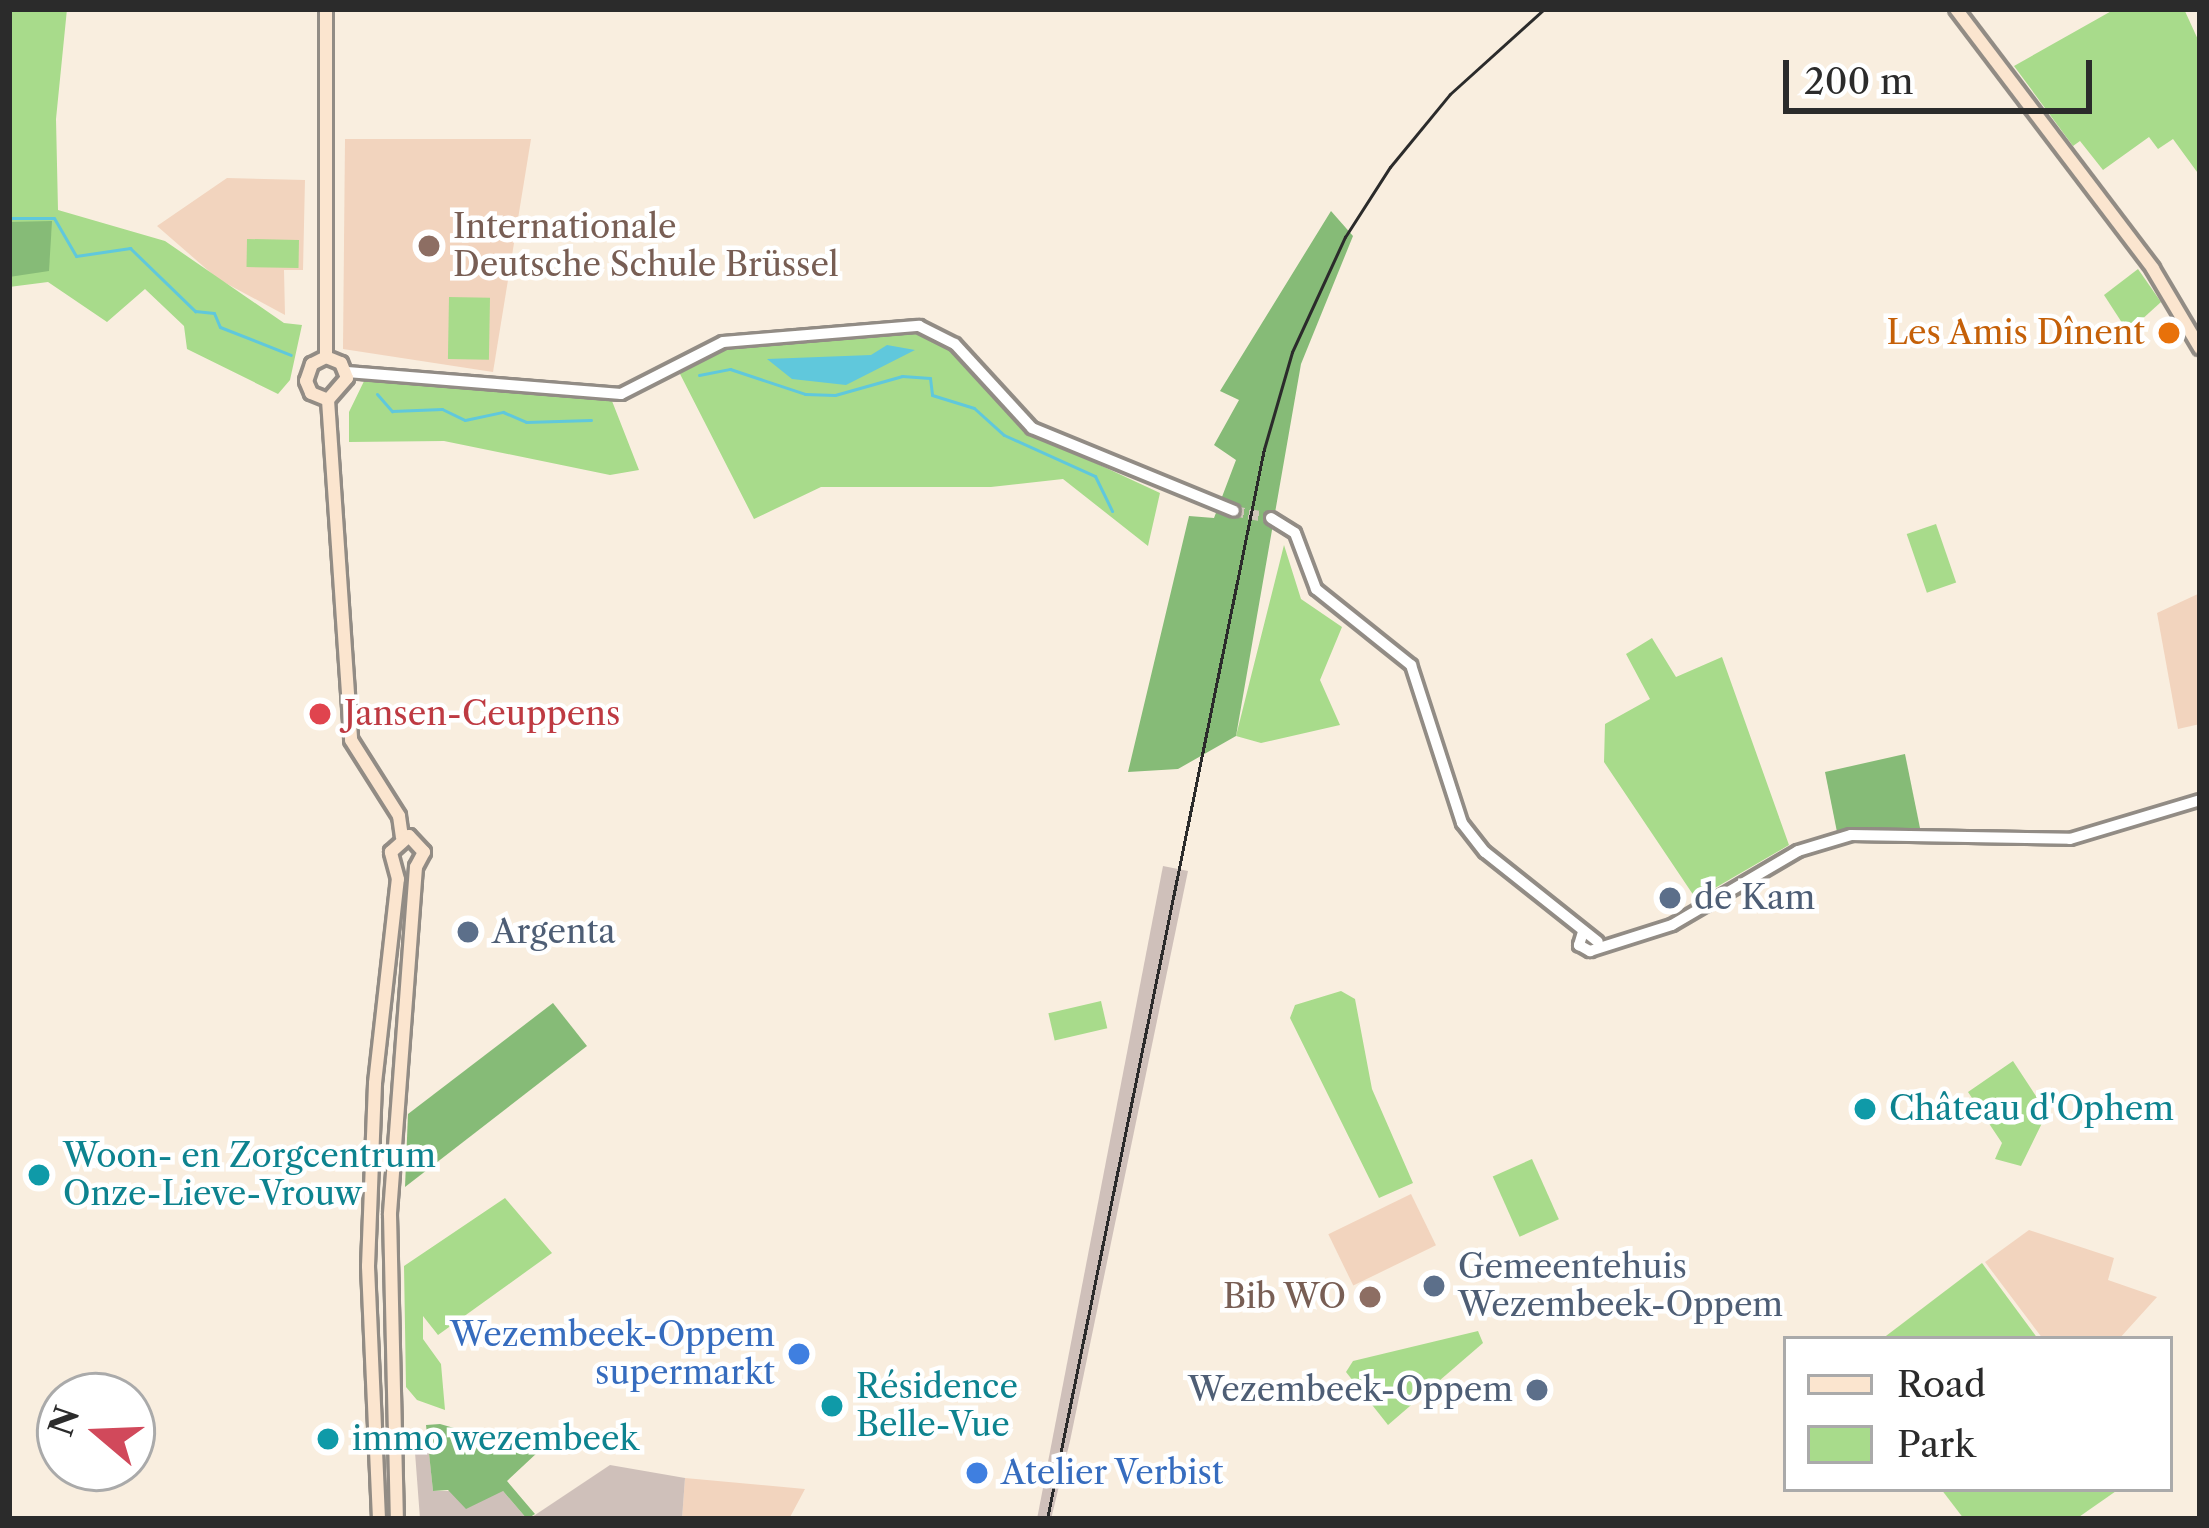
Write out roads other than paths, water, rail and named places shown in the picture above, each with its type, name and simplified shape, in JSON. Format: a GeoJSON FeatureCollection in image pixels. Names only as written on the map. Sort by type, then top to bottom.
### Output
{"type":"FeatureCollection","features":[{"type":"Feature","properties":{"kind":"main road"},"geometry":{"type":"LineString","coordinates":[[326,9],[326,357]]}},
{"type":"Feature","properties":{"kind":"main road"},"geometry":{"type":"LineString","coordinates":[[1956,9],[2153,268],[2200,348]]}},
{"type":"Feature","properties":{"kind":"main road"},"geometry":{"type":"LineString","coordinates":[[326,357],[352,371],[344,390],[328,400]]}},
{"type":"Feature","properties":{"kind":"main road"},"geometry":{"type":"LineString","coordinates":[[326,357],[312,364],[306,381],[311,393],[328,400]]}},
{"type":"Feature","properties":{"kind":"main road"},"geometry":{"type":"LineString","coordinates":[[328,400],[351,740],[398,816],[402,837],[391,852],[399,866],[375,1083],[368,1265],[379,1519]]}},
{"type":"Feature","properties":{"kind":"main road"},"geometry":{"type":"LineString","coordinates":[[397,1519],[390,1215],[416,867],[423,845],[402,837]]}},
{"type":"Feature","properties":{"kind":"main road"},"geometry":{"type":"LineString","coordinates":[[399,866],[416,867]]}},
{"type":"Feature","properties":{"kind":"street"},"geometry":{"type":"LineString","coordinates":[[352,371],[621,394],[723,342],[919,326],[955,344],[1032,428],[1191,500],[1234,511]]}},
{"type":"Feature","properties":{"kind":"street"},"geometry":{"type":"LineString","coordinates":[[1271,518],[1295,533],[1316,589],[1411,665],[1462,823],[1485,852],[1598,942],[1672,925],[1798,851],[1840,838],[2070,838],[2200,800]]}},
{"type":"Feature","properties":{"kind":"water"},"geometry":{"type":"Polygon","coordinates":[[[887,345],[915,350],[846,385],[792,379],[767,359],[871,355],[887,345]]]}},
{"type":"Feature","properties":{"kind":"waterway"},"geometry":{"type":"LineString","coordinates":[[9,218],[54,218],[76,256],[130,248],[195,311],[214,313],[220,327],[291,355]]}},
{"type":"Feature","properties":{"kind":"waterway"},"geometry":{"type":"LineString","coordinates":[[699,375],[730,369],[805,394],[835,395],[902,376],[930,378],[932,395],[974,408],[1004,435],[1095,476],[1112,511]]}},
{"type":"Feature","properties":{"kind":"waterway"},"geometry":{"type":"LineString","coordinates":[[377,394],[392,411],[442,409],[465,420],[503,412],[526,422],[591,420]]}},
{"type":"Feature","properties":{"kind":"tunnel"},"geometry":{"type":"LineString","coordinates":[[1234,511],[1271,518]]}},
{"type":"Feature","properties":{"kind":"tram line"},"geometry":{"type":"LineString","coordinates":[[1047,1519],[1264,449],[1292,352],[1345,237],[1390,167],[1450,94],[1544,9]]}},
{"type":"Feature","properties":{"kind":"place","name":"Internationale Deutsche Schule Brüssel"},"geometry":{"type":"Point","coordinates":[429,246]}},
{"type":"Feature","properties":{"kind":"place","name":"Les Amis Dînent"},"geometry":{"type":"Point","coordinates":[2169,333]}},
{"type":"Feature","properties":{"kind":"place","name":"Jansen-Ceuppens"},"geometry":{"type":"Point","coordinates":[320,714]}},
{"type":"Feature","properties":{"kind":"place","name":"de Kam"},"geometry":{"type":"Point","coordinates":[1670,898]}},
{"type":"Feature","properties":{"kind":"place","name":"Argenta"},"geometry":{"type":"Point","coordinates":[468,932]}},
{"type":"Feature","properties":{"kind":"place","name":"Château d'Ophem"},"geometry":{"type":"Point","coordinates":[1865,1109]}},
{"type":"Feature","properties":{"kind":"place","name":"Woon- en Zorgcentrum Onze-Lieve-Vrouw"},"geometry":{"type":"Point","coordinates":[39,1175]}},
{"type":"Feature","properties":{"kind":"place","name":"Gemeentehuis Wezembeek-Oppem"},"geometry":{"type":"Point","coordinates":[1434,1286]}},
{"type":"Feature","properties":{"kind":"place","name":"Bib WO"},"geometry":{"type":"Point","coordinates":[1370,1297]}},
{"type":"Feature","properties":{"kind":"place","name":"Wezembeek-Oppem supermarkt"},"geometry":{"type":"Point","coordinates":[799,1354]}},
{"type":"Feature","properties":{"kind":"place","name":"Wezembeek-Oppem"},"geometry":{"type":"Point","coordinates":[1537,1390]}},
{"type":"Feature","properties":{"kind":"place","name":"Résidence Belle-Vue"},"geometry":{"type":"Point","coordinates":[832,1406]}},
{"type":"Feature","properties":{"kind":"place","name":"immo wezembeek"},"geometry":{"type":"Point","coordinates":[328,1439]}},
{"type":"Feature","properties":{"kind":"place","name":"Atelier Verbist"},"geometry":{"type":"Point","coordinates":[977,1473]}}]}
